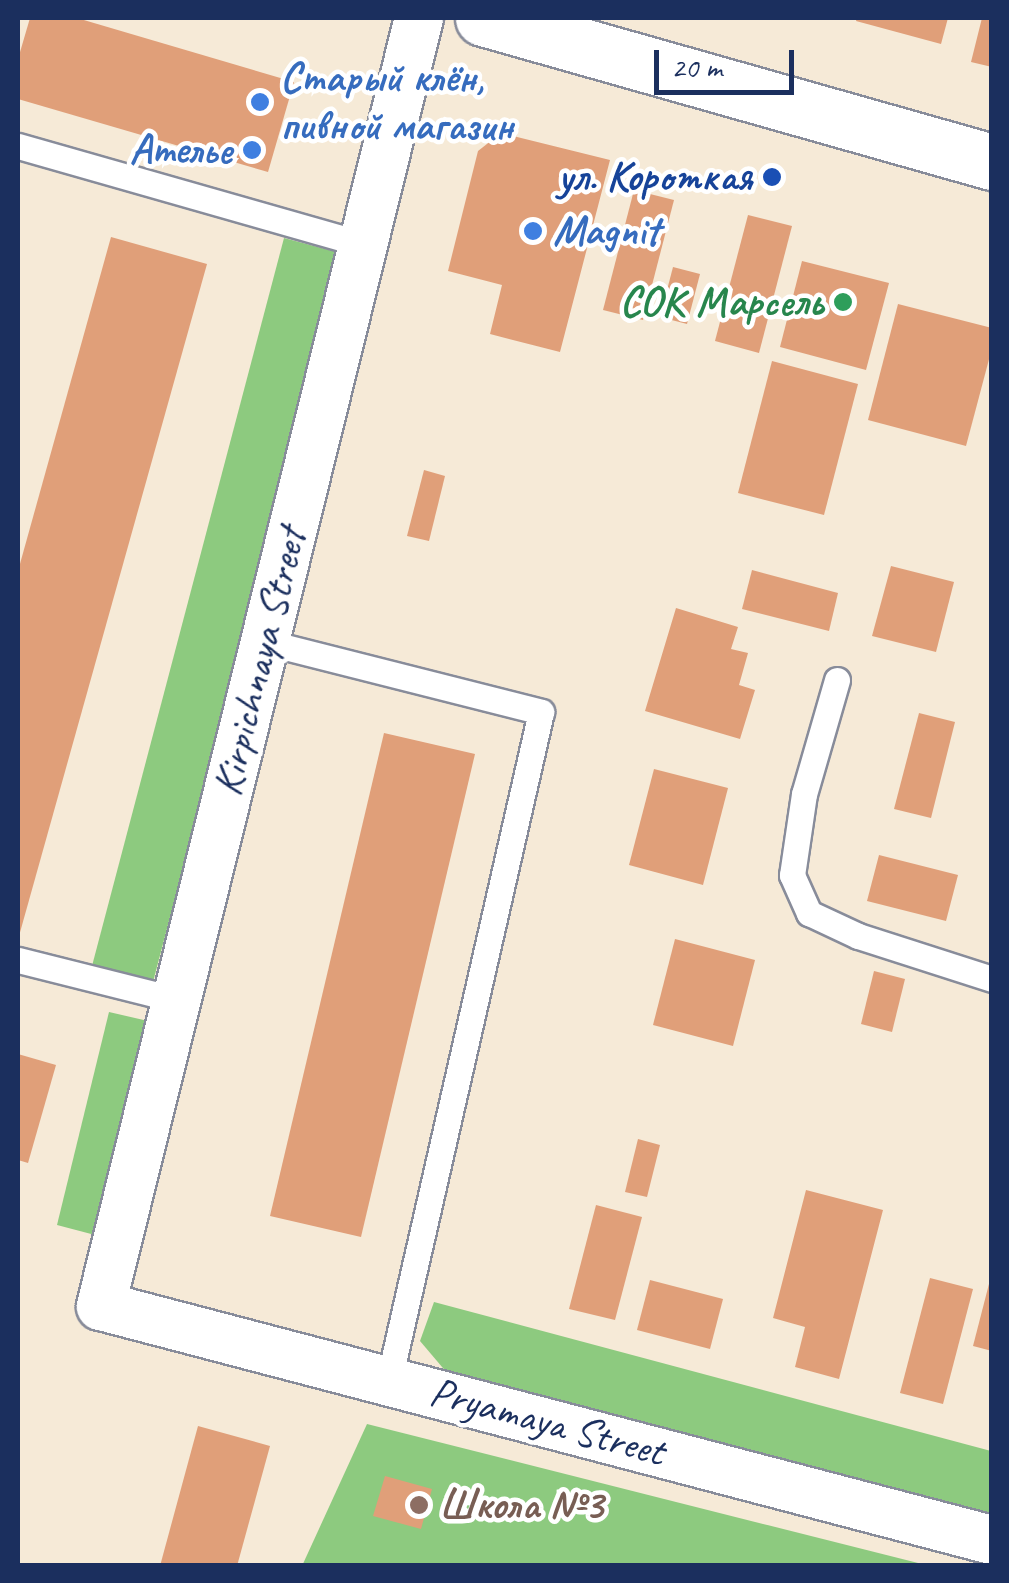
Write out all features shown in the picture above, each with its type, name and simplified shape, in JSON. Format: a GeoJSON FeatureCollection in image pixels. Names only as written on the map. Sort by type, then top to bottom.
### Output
{"type":"FeatureCollection","features":[{"type":"Feature","properties":{"kind":"main road"},"geometry":{"type":"LineString","coordinates":[[483,18],[992,162]]}},
{"type":"Feature","properties":{"kind":"street","name":"Kirpichnaya Street"},"geometry":{"type":"LineString","coordinates":[[101,1306],[419,18]]}},
{"type":"Feature","properties":{"kind":"street","name":"Pryamaya Street"},"geometry":{"type":"LineString","coordinates":[[101,1306],[992,1540]]}},
{"type":"Feature","properties":{"kind":"lane"},"geometry":{"type":"LineString","coordinates":[[18,146],[363,244]]}},
{"type":"Feature","properties":{"kind":"lane"},"geometry":{"type":"LineString","coordinates":[[265,642],[541,712],[389,1380]]}},
{"type":"Feature","properties":{"kind":"lane"},"geometry":{"type":"LineString","coordinates":[[837,680],[804,794],[792,875],[809,913],[858,936],[992,979]]}},
{"type":"Feature","properties":{"kind":"lane"},"geometry":{"type":"LineString","coordinates":[[18,960],[177,1000]]}},
{"type":"Feature","properties":{"kind":"green space"},"geometry":{"type":"Polygon","coordinates":[[[284,238],[344,254],[153,982],[92,966],[284,238]]]}},
{"type":"Feature","properties":{"kind":"green space"},"geometry":{"type":"Polygon","coordinates":[[[109,1012],[148,1021],[95,1235],[57,1225],[109,1012]]]}},
{"type":"Feature","properties":{"kind":"green space"},"geometry":{"type":"Polygon","coordinates":[[[434,1302],[991,1451],[991,1520],[448,1374],[420,1341],[434,1302]]]}},
{"type":"Feature","properties":{"kind":"green space"},"geometry":{"type":"Polygon","coordinates":[[[367,1424],[926,1565],[302,1566],[367,1424]]]}},
{"type":"Feature","properties":{"kind":"building"},"geometry":{"type":"Polygon","coordinates":[[[30,18],[77,18],[294,82],[268,172],[18,99],[18,59],[30,18]]]}},
{"type":"Feature","properties":{"kind":"building"},"geometry":{"type":"Polygon","coordinates":[[[948,18],[941,44],[856,21],[948,18]]]}},
{"type":"Feature","properties":{"kind":"building"},"geometry":{"type":"Polygon","coordinates":[[[982,18],[992,18],[992,67],[971,62],[982,18]]]}},
{"type":"Feature","properties":{"kind":"building"},"geometry":{"type":"Polygon","coordinates":[[[501,133],[610,160],[560,352],[490,334],[502,285],[448,271],[478,151],[501,133]]]}},
{"type":"Feature","properties":{"kind":"building"},"geometry":{"type":"Polygon","coordinates":[[[634,190],[674,200],[643,320],[603,310],[634,190]]]}},
{"type":"Feature","properties":{"kind":"building"},"geometry":{"type":"Polygon","coordinates":[[[748,215],[792,226],[759,353],[715,341],[748,215]]]}},
{"type":"Feature","properties":{"kind":"building"},"geometry":{"type":"Polygon","coordinates":[[[111,237],[207,264],[19,936],[18,571],[111,237]]]}},
{"type":"Feature","properties":{"kind":"building"},"geometry":{"type":"Polygon","coordinates":[[[802,261],[889,283],[866,370],[780,347],[802,261]]]}},
{"type":"Feature","properties":{"kind":"building"},"geometry":{"type":"Polygon","coordinates":[[[673,267],[700,274],[687,324],[660,317],[673,267]]]}},
{"type":"Feature","properties":{"kind":"building"},"geometry":{"type":"Polygon","coordinates":[[[898,304],[992,328],[992,348],[966,446],[868,420],[898,304]]]}},
{"type":"Feature","properties":{"kind":"building"},"geometry":{"type":"Polygon","coordinates":[[[772,361],[858,384],[824,515],[738,493],[772,361]]]}},
{"type":"Feature","properties":{"kind":"building"},"geometry":{"type":"Polygon","coordinates":[[[424,470],[445,476],[429,541],[407,536],[424,470]]]}},
{"type":"Feature","properties":{"kind":"building"},"geometry":{"type":"Polygon","coordinates":[[[891,566],[954,582],[936,652],[872,636],[891,566]]]}},
{"type":"Feature","properties":{"kind":"building"},"geometry":{"type":"Polygon","coordinates":[[[752,570],[838,593],[829,631],[742,609],[752,570]]]}},
{"type":"Feature","properties":{"kind":"building"},"geometry":{"type":"Polygon","coordinates":[[[676,608],[738,627],[731,649],[748,653],[739,685],[755,690],[740,739],[645,711],[676,608]]]}},
{"type":"Feature","properties":{"kind":"building"},"geometry":{"type":"Polygon","coordinates":[[[919,713],[955,722],[931,818],[894,809],[919,713]]]}},
{"type":"Feature","properties":{"kind":"building"},"geometry":{"type":"Polygon","coordinates":[[[384,733],[475,754],[361,1237],[270,1216],[384,733]]]}},
{"type":"Feature","properties":{"kind":"building"},"geometry":{"type":"Polygon","coordinates":[[[654,769],[728,788],[703,885],[629,865],[654,769]]]}},
{"type":"Feature","properties":{"kind":"building"},"geometry":{"type":"Polygon","coordinates":[[[879,855],[958,875],[946,921],[867,901],[879,855]]]}},
{"type":"Feature","properties":{"kind":"building"},"geometry":{"type":"Polygon","coordinates":[[[675,939],[755,960],[733,1046],[653,1025],[675,939]]]}},
{"type":"Feature","properties":{"kind":"building"},"geometry":{"type":"Polygon","coordinates":[[[874,971],[905,979],[892,1032],[861,1024],[874,971]]]}},
{"type":"Feature","properties":{"kind":"building"},"geometry":{"type":"Polygon","coordinates":[[[18,1054],[56,1065],[28,1163],[18,1160],[18,1054]]]}},
{"type":"Feature","properties":{"kind":"building"},"geometry":{"type":"Polygon","coordinates":[[[638,1139],[660,1145],[647,1197],[625,1192],[638,1139]]]}},
{"type":"Feature","properties":{"kind":"building"},"geometry":{"type":"Polygon","coordinates":[[[806,1190],[883,1210],[839,1379],[795,1367],[805,1327],[773,1318],[806,1190]]]}},
{"type":"Feature","properties":{"kind":"building"},"geometry":{"type":"Polygon","coordinates":[[[596,1205],[642,1217],[615,1320],[569,1309],[596,1205]]]}},
{"type":"Feature","properties":{"kind":"building"},"geometry":{"type":"Polygon","coordinates":[[[930,1278],[973,1289],[943,1404],[900,1393],[930,1278]]]}},
{"type":"Feature","properties":{"kind":"building"},"geometry":{"type":"Polygon","coordinates":[[[650,1280],[723,1299],[710,1349],[637,1330],[650,1280]]]}},
{"type":"Feature","properties":{"kind":"building"},"geometry":{"type":"Polygon","coordinates":[[[992,1280],[992,1351],[973,1346],[992,1280]]]}},
{"type":"Feature","properties":{"kind":"building"},"geometry":{"type":"Polygon","coordinates":[[[198,1426],[270,1446],[237,1566],[160,1566],[198,1426]]]}},
{"type":"Feature","properties":{"kind":"building"},"geometry":{"type":"Polygon","coordinates":[[[385,1476],[432,1489],[421,1529],[373,1516],[385,1476]]]}},
{"type":"Feature","properties":{"kind":"place","name":"Старый клён, пивной магазин"},"geometry":{"type":"Point","coordinates":[260,102]}},
{"type":"Feature","properties":{"kind":"place","name":"Ателье"},"geometry":{"type":"Point","coordinates":[252,150]}},
{"type":"Feature","properties":{"kind":"place","name":"ул. Короткая"},"geometry":{"type":"Point","coordinates":[772,177]}},
{"type":"Feature","properties":{"kind":"place","name":"Magnit"},"geometry":{"type":"Point","coordinates":[533,231]}},
{"type":"Feature","properties":{"kind":"place","name":"СОК Марсель"},"geometry":{"type":"Point","coordinates":[843,302]}},
{"type":"Feature","properties":{"kind":"place","name":"Школа №3"},"geometry":{"type":"Point","coordinates":[419,1505]}}]}
